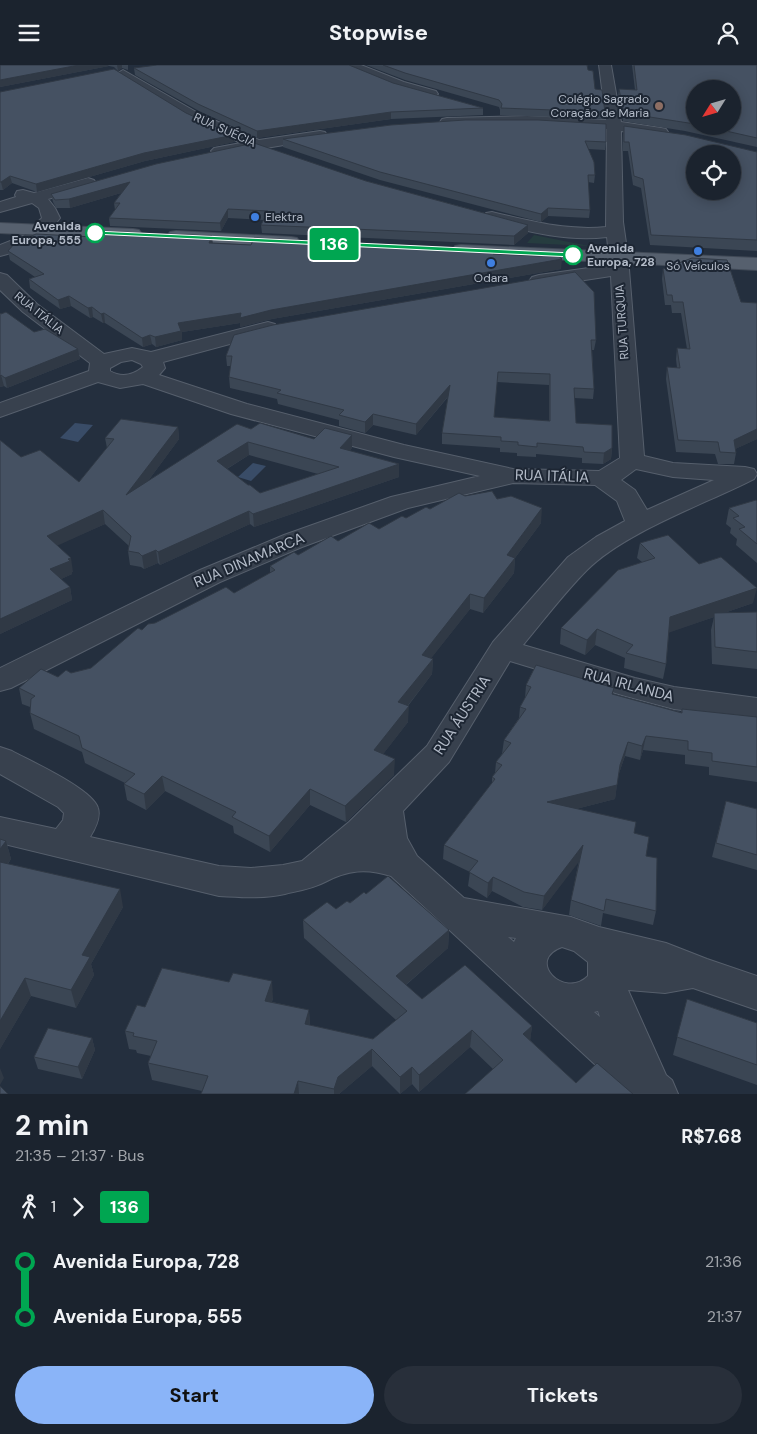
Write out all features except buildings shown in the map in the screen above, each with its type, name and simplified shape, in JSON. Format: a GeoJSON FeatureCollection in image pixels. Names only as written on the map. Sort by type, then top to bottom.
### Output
{"type":"FeatureCollection","features":[{"type":"Feature","properties":{"kind":"main road"},"geometry":{"type":"LineString","coordinates":[[0,228],[309,243]]}},
{"type":"Feature","properties":{"kind":"main road"},"geometry":{"type":"LineString","coordinates":[[449,249],[619,263],[757,264]]}},
{"type":"Feature","properties":{"kind":"street"},"geometry":{"type":"LineString","coordinates":[[350,65],[399,85],[447,99]]}},
{"type":"Feature","properties":{"kind":"street","name":"RUA TURQUIA"},"geometry":{"type":"LineString","coordinates":[[605,65],[614,125],[614,221],[619,263],[632,461]]}},
{"type":"Feature","properties":{"kind":"street","name":"RUA SUÉCIA"},"geometry":{"type":"LineString","coordinates":[[120,70],[144,87],[193,116],[284,155]]}},
{"type":"Feature","properties":{"kind":"street"},"geometry":{"type":"LineString","coordinates":[[473,107],[518,119]]}},
{"type":"Feature","properties":{"kind":"street"},"geometry":{"type":"LineString","coordinates":[[431,123],[518,119],[614,125],[677,135]]}},
{"type":"Feature","properties":{"kind":"street"},"geometry":{"type":"LineString","coordinates":[[199,155],[255,144],[334,133]]}},
{"type":"Feature","properties":{"kind":"street"},"geometry":{"type":"LineString","coordinates":[[0,207],[101,180]]}},
{"type":"Feature","properties":{"kind":"street"},"geometry":{"type":"LineString","coordinates":[[0,191],[14,192],[36,198],[48,206],[52,217],[43,230],[27,241],[0,251]]}},
{"type":"Feature","properties":{"kind":"street"},"geometry":{"type":"LineString","coordinates":[[480,214],[555,233],[584,235],[616,231]]}},
{"type":"Feature","properties":{"kind":"street"},"geometry":{"type":"LineString","coordinates":[[523,284],[619,263]]}},
{"type":"Feature","properties":{"kind":"street","name":"RUA ITÁLIA"},"geometry":{"type":"LineString","coordinates":[[0,279],[30,308],[79,345],[105,368]]}},
{"type":"Feature","properties":{"kind":"street"},"geometry":{"type":"LineString","coordinates":[[149,368],[174,352],[282,325]]}},
{"type":"Feature","properties":{"kind":"street","name":"RUA ITÁLIA"},"geometry":{"type":"LineString","coordinates":[[0,410],[71,386],[132,355],[149,368],[191,393],[240,409],[402,452],[513,476],[600,478],[613,474],[632,461]]}},
{"type":"Feature","properties":{"kind":"street","name":"RUA ITÁLIA"},"geometry":{"type":"LineString","coordinates":[[402,452],[447,489]]}},
{"type":"Feature","properties":{"kind":"street"},"geometry":{"type":"LineString","coordinates":[[632,461],[673,470],[751,471]]}},
{"type":"Feature","properties":{"kind":"street","name":"RUA ÁUSTRIA"},"geometry":{"type":"LineString","coordinates":[[0,831],[219,881],[251,883],[283,880],[313,872],[361,832],[438,754],[504,649],[578,563],[605,543],[639,524],[721,487],[751,471]]}},
{"type":"Feature","properties":{"kind":"street","name":"RUA DINAMARCA"},"geometry":{"type":"LineString","coordinates":[[0,681],[218,572],[293,541],[391,505],[447,489],[513,476]]}},
{"type":"Feature","properties":{"kind":"street"},"geometry":{"type":"LineString","coordinates":[[600,478],[618,487],[627,495],[633,504],[639,524]]}},
{"type":"Feature","properties":{"kind":"street","name":"RUA IRLANDA"},"geometry":{"type":"LineString","coordinates":[[504,649],[633,689],[757,709]]}},
{"type":"Feature","properties":{"kind":"street"},"geometry":{"type":"LineString","coordinates":[[3,767],[70,798],[82,809],[80,824],[64,845]]}},
{"type":"Feature","properties":{"kind":"street"},"geometry":{"type":"LineString","coordinates":[[386,806],[385,822],[387,834],[391,845],[404,866],[654,1092]]}},
{"type":"Feature","properties":{"kind":"street"},"geometry":{"type":"LineString","coordinates":[[313,872],[343,859],[361,854],[404,866]]}},
{"type":"Feature","properties":{"kind":"street"},"geometry":{"type":"LineString","coordinates":[[453,911],[592,957],[665,976],[697,973],[757,993]]}},
{"type":"Feature","properties":{"kind":"street"},"geometry":{"type":"LineString","coordinates":[[592,957],[598,992],[588,999],[560,1000],[539,988],[526,970],[526,958],[529,947],[537,938],[548,933],[592,957],[654,1092]]}},
{"type":"Feature","properties":{"kind":"green space"},"geometry":{"type":"Polygon","coordinates":[[[534,235],[589,246],[527,243],[534,235]]]}},
{"type":"Feature","properties":{"kind":"water"},"geometry":{"type":"Polygon","coordinates":[[[75,423],[93,425],[78,442],[60,438],[75,423]]]}},
{"type":"Feature","properties":{"kind":"water"},"geometry":{"type":"Polygon","coordinates":[[[253,463],[266,466],[251,481],[238,477],[253,463]]]}},
{"type":"Feature","properties":{"kind":"bus line","name":"136"},"geometry":{"type":"LineString","coordinates":[[95,233],[573,255]]}},
{"type":"Feature","properties":{"kind":"place","name":"Colégio Sagrado Coração de Maria"},"geometry":{"type":"Point","coordinates":[659,106]}},
{"type":"Feature","properties":{"kind":"place","name":"Elektra"},"geometry":{"type":"Point","coordinates":[255,217]}},
{"type":"Feature","properties":{"kind":"place","name":"Avenida Europa, 555"},"geometry":{"type":"Point","coordinates":[95,233]}},
{"type":"Feature","properties":{"kind":"place","name":"Só Veículos"},"geometry":{"type":"Point","coordinates":[698,251]}},
{"type":"Feature","properties":{"kind":"place","name":"Avenida Europa, 728"},"geometry":{"type":"Point","coordinates":[573,255]}},
{"type":"Feature","properties":{"kind":"place","name":"Odara"},"geometry":{"type":"Point","coordinates":[491,263]}}]}
